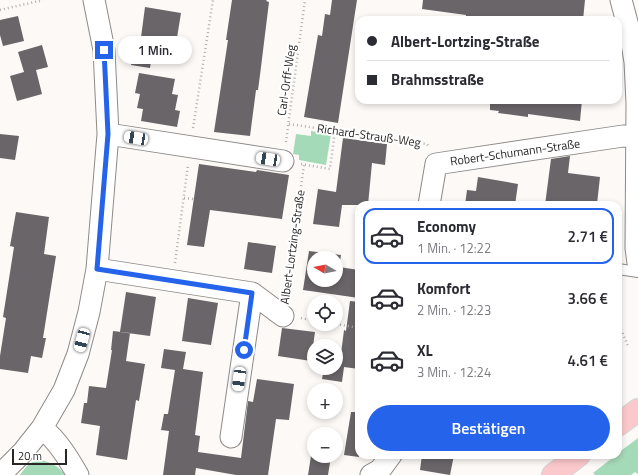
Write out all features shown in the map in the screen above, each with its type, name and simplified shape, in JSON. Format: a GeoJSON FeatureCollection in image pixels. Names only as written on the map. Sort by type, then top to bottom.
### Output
{"type":"FeatureCollection","features":[{"type":"Feature","properties":{"kind":"main road"},"geometry":{"type":"LineString","coordinates":[[622,422],[638,410]]}},
{"type":"Feature","properties":{"kind":"main road"},"geometry":{"type":"LineString","coordinates":[[553,475],[574,459]]}},
{"type":"Feature","properties":{"kind":"street"},"geometry":{"type":"LineString","coordinates":[[0,475],[23,452],[42,428],[64,390],[78,354],[89,312],[97,269],[108,134],[104,50],[94,0]]}},
{"type":"Feature","properties":{"kind":"street"},"geometry":{"type":"LineString","coordinates":[[621,0],[631,37],[638,103],[636,137],[636,248],[638,263]]}},
{"type":"Feature","properties":{"kind":"street"},"geometry":{"type":"LineString","coordinates":[[108,134],[283,161]]}},
{"type":"Feature","properties":{"kind":"street","name":"Robert-Schumann-Straße"},"geometry":{"type":"LineString","coordinates":[[431,201],[436,164],[623,136],[636,137]]}},
{"type":"Feature","properties":{"kind":"street","name":"Albert-Lortzing-Straße"},"geometry":{"type":"LineString","coordinates":[[97,269],[252,293],[283,316]]}},
{"type":"Feature","properties":{"kind":"street"},"geometry":{"type":"LineString","coordinates":[[231,437],[252,293]]}},
{"type":"Feature","properties":{"kind":"street"},"geometry":{"type":"LineString","coordinates":[[42,428],[61,448],[78,475]]}},
{"type":"Feature","properties":{"kind":"street"},"geometry":{"type":"LineString","coordinates":[[371,475],[380,470],[388,459]]}},
{"type":"Feature","properties":{"kind":"lane"},"geometry":{"type":"LineString","coordinates":[[622,270],[638,272]]}},
{"type":"Feature","properties":{"kind":"path"},"geometry":{"type":"LineString","coordinates":[[0,10],[44,0]]}},
{"type":"Feature","properties":{"kind":"path"},"geometry":{"type":"LineString","coordinates":[[172,280],[190,146],[213,0]]}},
{"type":"Feature","properties":{"kind":"path","name":"Carl-Orff-Weg"},"geometry":{"type":"LineString","coordinates":[[283,161],[305,0]]}},
{"type":"Feature","properties":{"kind":"path","name":"Richard-Strauß-Weg"},"geometry":{"type":"LineString","coordinates":[[289,124],[427,144],[436,164]]}},
{"type":"Feature","properties":{"kind":"path"},"geometry":{"type":"LineString","coordinates":[[283,161],[330,169],[335,131]]}},
{"type":"Feature","properties":{"kind":"path","name":"Albert-Lortzing-Straße"},"geometry":{"type":"LineString","coordinates":[[283,316],[304,165]]}},
{"type":"Feature","properties":{"kind":"path"},"geometry":{"type":"LineString","coordinates":[[184,198],[193,199]]}},
{"type":"Feature","properties":{"kind":"path"},"geometry":{"type":"LineString","coordinates":[[343,325],[355,327]]}},
{"type":"Feature","properties":{"kind":"path"},"geometry":{"type":"LineString","coordinates":[[622,332],[628,346]]}},
{"type":"Feature","properties":{"kind":"green space"},"geometry":{"type":"Polygon","coordinates":[[[311,131],[331,134],[326,165],[299,160],[299,155],[293,154],[296,134],[311,136],[311,131]]]}},
{"type":"Feature","properties":{"kind":"green space"},"geometry":{"type":"Polygon","coordinates":[[[638,438],[638,474],[635,472],[631,475],[595,475],[593,473],[611,459],[622,459],[622,450],[638,438]]]}},
{"type":"Feature","properties":{"kind":"green space"},"geometry":{"type":"Polygon","coordinates":[[[42,460],[57,467],[65,475],[20,475],[29,464],[34,461],[42,460]]]}},
{"type":"Feature","properties":{"kind":"building"},"geometry":{"type":"Polygon","coordinates":[[[232,0],[267,0],[266,1],[269,2],[258,90],[256,90],[250,136],[214,132],[228,40],[226,40],[232,0]]]}},
{"type":"Feature","properties":{"kind":"building"},"geometry":{"type":"Polygon","coordinates":[[[332,0],[357,0],[338,123],[304,117],[318,35],[322,36],[325,14],[330,15],[332,0]]]}},
{"type":"Feature","properties":{"kind":"building"},"geometry":{"type":"Polygon","coordinates":[[[423,0],[585,0],[583,16],[466,16],[422,9],[423,0]]]}},
{"type":"Feature","properties":{"kind":"building"},"geometry":{"type":"Polygon","coordinates":[[[145,7],[181,13],[175,50],[140,45],[145,7]]]}},
{"type":"Feature","properties":{"kind":"building"},"geometry":{"type":"Polygon","coordinates":[[[18,16],[24,41],[3,46],[0,35],[0,20],[18,16]]]}},
{"type":"Feature","properties":{"kind":"building"},"geometry":{"type":"Polygon","coordinates":[[[42,45],[48,67],[36,70],[42,94],[17,101],[10,76],[24,72],[18,52],[42,45]]]}},
{"type":"Feature","properties":{"kind":"building"},"geometry":{"type":"Polygon","coordinates":[[[134,45],[153,48],[150,68],[131,65],[134,45]]]}},
{"type":"Feature","properties":{"kind":"building"},"geometry":{"type":"Polygon","coordinates":[[[139,73],[175,79],[172,94],[178,95],[175,110],[180,111],[177,127],[141,121],[143,109],[137,108],[140,94],[135,93],[139,73]]]}},
{"type":"Feature","properties":{"kind":"building"},"geometry":{"type":"Polygon","coordinates":[[[490,104],[582,104],[580,121],[528,114],[528,117],[498,113],[499,111],[490,110],[490,104]]]}},
{"type":"Feature","properties":{"kind":"building"},"geometry":{"type":"Polygon","coordinates":[[[0,134],[19,136],[15,160],[0,158],[0,134]]]}},
{"type":"Feature","properties":{"kind":"building"},"geometry":{"type":"Polygon","coordinates":[[[343,138],[387,144],[385,165],[372,163],[368,201],[355,201],[355,205],[342,205],[339,227],[313,224],[318,189],[336,192],[343,138]]]}},
{"type":"Feature","properties":{"kind":"building"},"geometry":{"type":"Polygon","coordinates":[[[570,156],[568,173],[600,177],[597,201],[546,201],[551,159],[570,156]]]}},
{"type":"Feature","properties":{"kind":"building"},"geometry":{"type":"Polygon","coordinates":[[[199,164],[289,175],[282,219],[210,210],[204,247],[187,245],[199,164]]]}},
{"type":"Feature","properties":{"kind":"building"},"geometry":{"type":"Polygon","coordinates":[[[478,177],[518,184],[516,201],[466,201],[467,190],[476,191],[478,177]]]}},
{"type":"Feature","properties":{"kind":"building"},"geometry":{"type":"Polygon","coordinates":[[[16,212],[49,217],[44,254],[56,256],[43,338],[46,338],[42,358],[31,356],[28,373],[0,369],[0,356],[6,318],[3,317],[14,247],[10,246],[16,212]]]}},
{"type":"Feature","properties":{"kind":"building"},"geometry":{"type":"Polygon","coordinates":[[[248,242],[276,246],[272,273],[244,269],[248,242]]]}},
{"type":"Feature","properties":{"kind":"building"},"geometry":{"type":"Polygon","coordinates":[[[307,264],[307,287],[343,287],[343,268],[355,269],[355,297],[303,290],[307,264]]]}},
{"type":"Feature","properties":{"kind":"building"},"geometry":{"type":"Polygon","coordinates":[[[126,292],[156,297],[150,336],[120,332],[126,292]]]}},
{"type":"Feature","properties":{"kind":"building"},"geometry":{"type":"Polygon","coordinates":[[[188,298],[218,303],[211,345],[182,341],[188,298]]]}},
{"type":"Feature","properties":{"kind":"building"},"geometry":{"type":"Polygon","coordinates":[[[350,301],[355,302],[355,368],[344,367],[343,374],[343,339],[344,330],[346,331],[350,301]]]}},
{"type":"Feature","properties":{"kind":"building"},"geometry":{"type":"Polygon","coordinates":[[[282,328],[315,332],[314,339],[307,339],[307,360],[278,356],[282,328]]]}},
{"type":"Feature","properties":{"kind":"building"},"geometry":{"type":"Polygon","coordinates":[[[113,331],[130,333],[126,361],[145,364],[139,401],[136,400],[127,460],[96,455],[100,426],[81,423],[84,403],[87,403],[89,386],[106,388],[112,350],[113,331]]]}},
{"type":"Feature","properties":{"kind":"building"},"geometry":{"type":"Polygon","coordinates":[[[164,349],[186,352],[183,369],[203,372],[195,435],[200,436],[198,452],[241,458],[248,401],[253,402],[257,379],[294,384],[289,420],[276,419],[268,475],[236,475],[196,468],[195,475],[163,475],[169,431],[161,430],[164,414],[168,414],[175,370],[161,368],[164,349]]]}},
{"type":"Feature","properties":{"kind":"building"},"geometry":{"type":"Polygon","coordinates":[[[323,375],[343,375],[342,382],[322,379],[323,375]]]}},
{"type":"Feature","properties":{"kind":"building"},"geometry":{"type":"Polygon","coordinates":[[[351,412],[355,412],[355,456],[344,455],[351,412]]]}},
{"type":"Feature","properties":{"kind":"building"},"geometry":{"type":"Polygon","coordinates":[[[421,459],[453,459],[450,475],[420,470],[421,459]]]}},
{"type":"Feature","properties":{"kind":"building"},"geometry":{"type":"Polygon","coordinates":[[[310,463],[330,463],[328,475],[308,475],[310,463]]]}},
{"type":"Feature","properties":{"kind":"route"},"geometry":{"type":"LineString","coordinates":[[104,50],[108,134],[97,269],[252,293],[244,350]]}}]}
